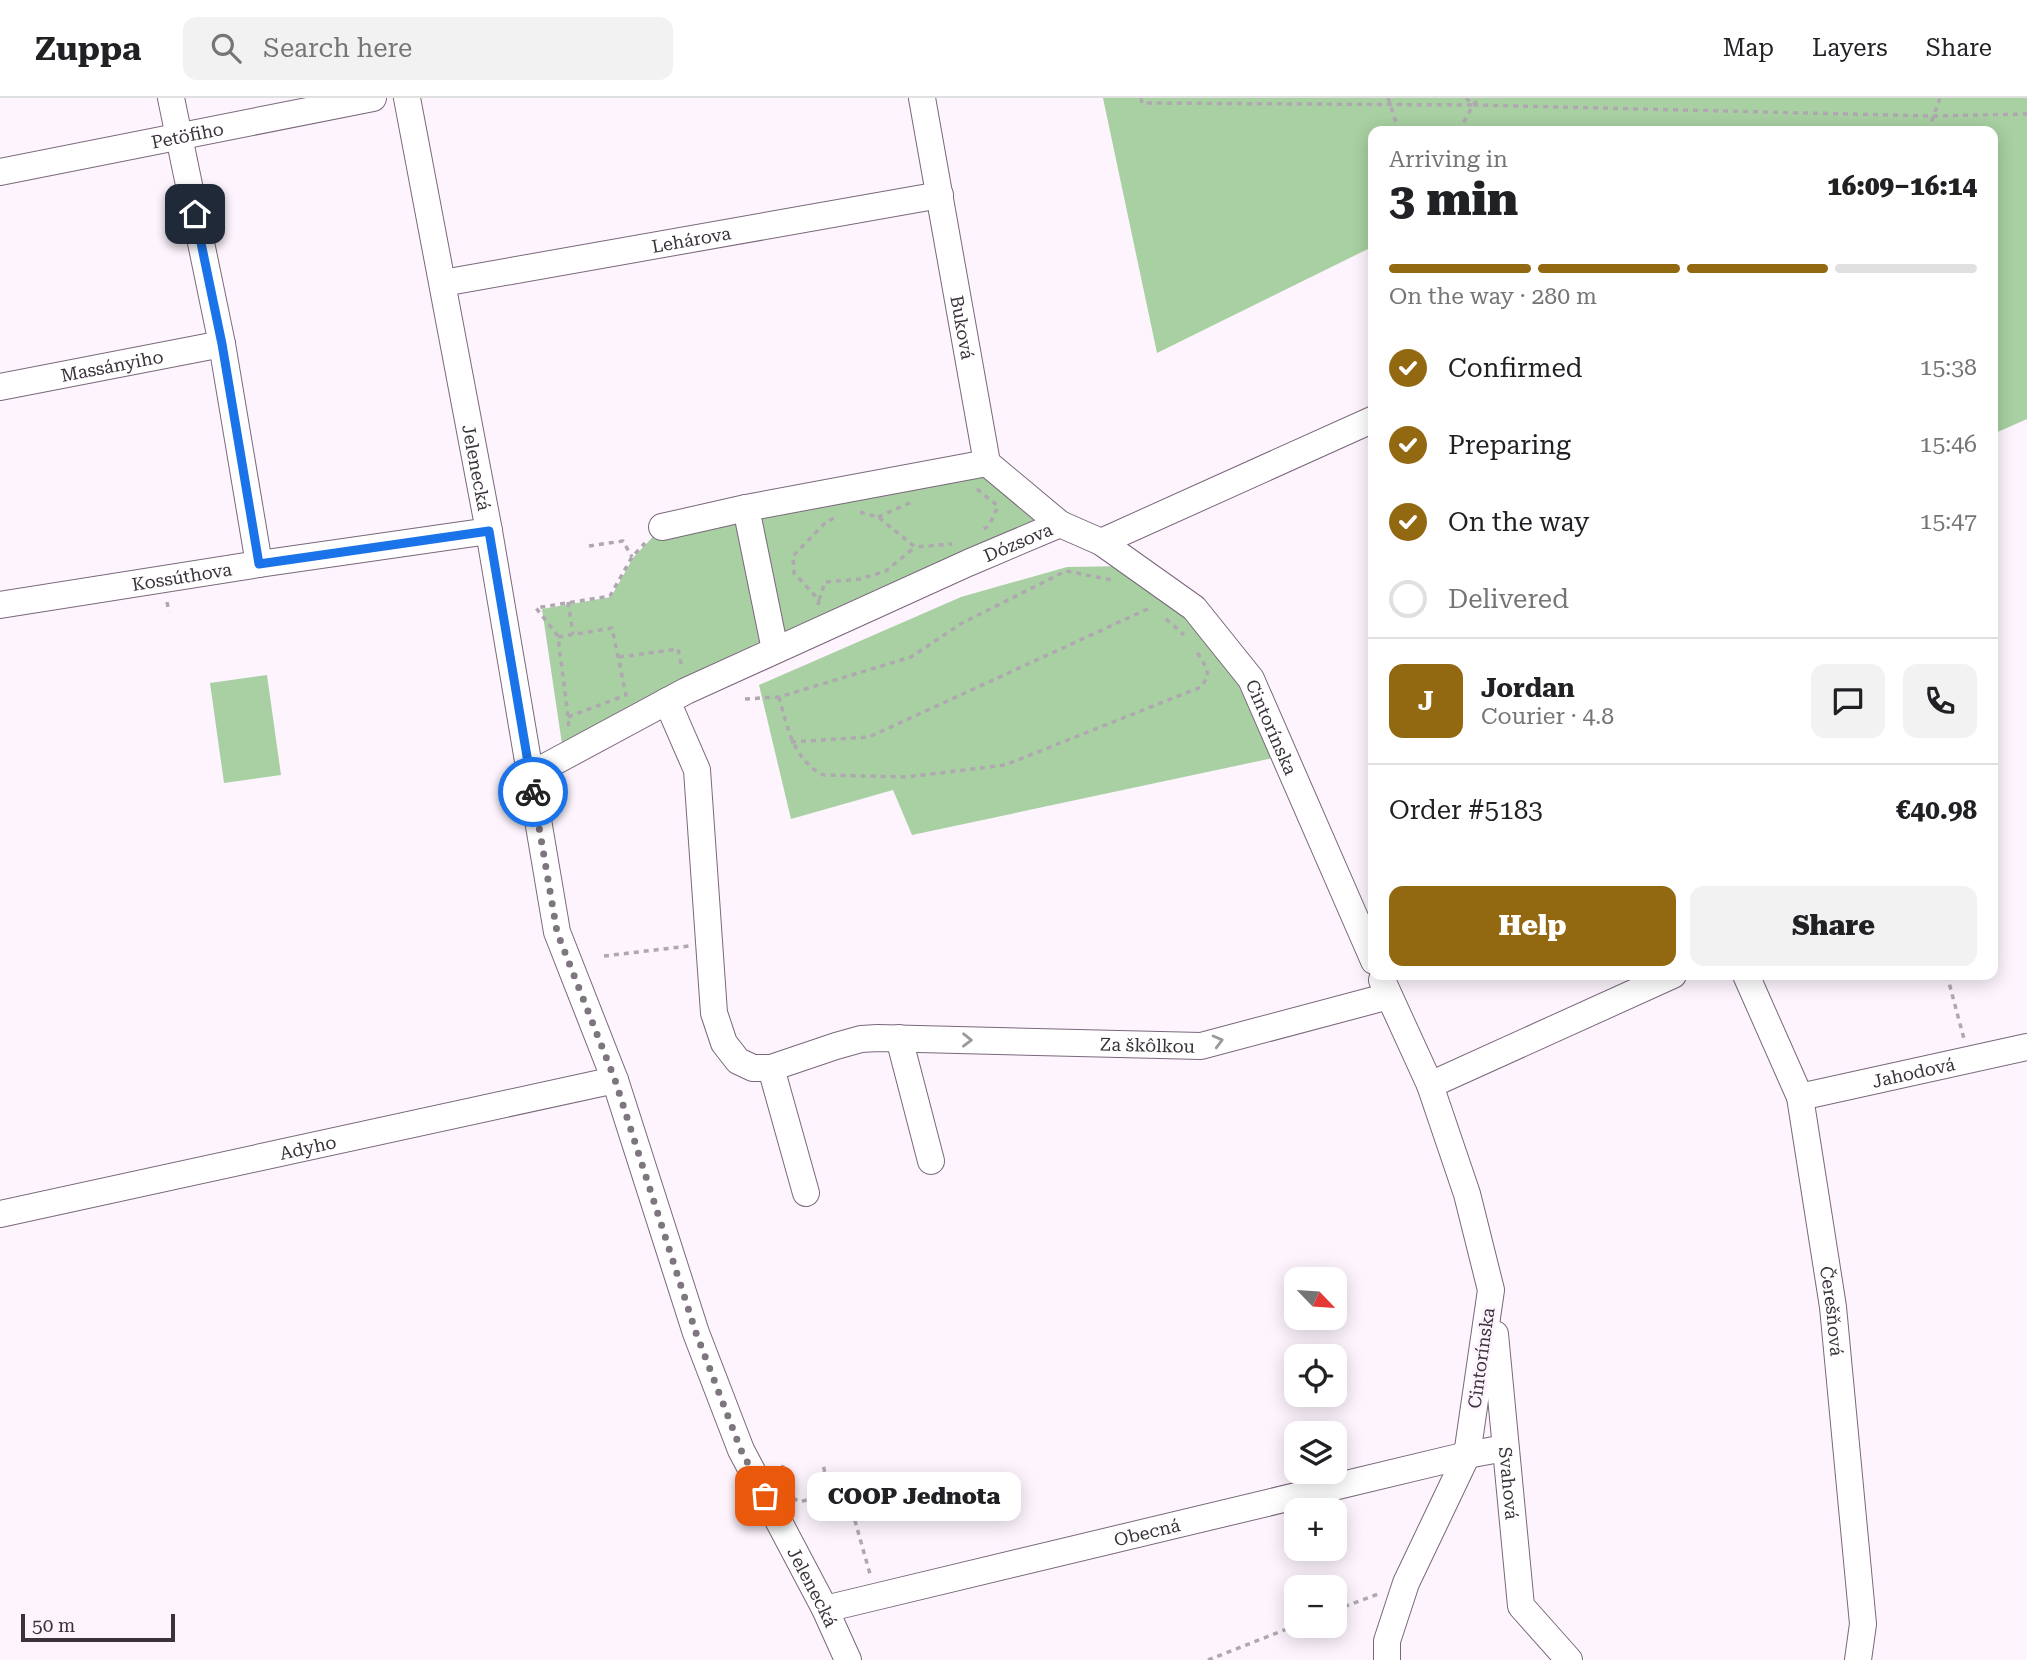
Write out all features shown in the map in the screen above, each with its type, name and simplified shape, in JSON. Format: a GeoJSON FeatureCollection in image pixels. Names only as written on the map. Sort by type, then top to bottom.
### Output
{"type":"FeatureCollection","features":[{"type":"Feature","properties":{"kind":"street"},"geometry":{"type":"LineString","coordinates":[[171,98],[222,344],[259,564]]}},
{"type":"Feature","properties":{"kind":"street","name":"Petöfiho"},"geometry":{"type":"LineString","coordinates":[[0,172],[373,98]]}},
{"type":"Feature","properties":{"kind":"street","name":"Jelenecká"},"geometry":{"type":"LineString","coordinates":[[407,98],[489,531],[557,932],[615,1080],[696,1333],[741,1450],[825,1609],[848,1660]]}},
{"type":"Feature","properties":{"kind":"street","name":"Buková"},"geometry":{"type":"LineString","coordinates":[[922,98],[940,195],[980,464]]}},
{"type":"Feature","properties":{"kind":"street","name":"Lehárova"},"geometry":{"type":"LineString","coordinates":[[443,283],[940,195]]}},
{"type":"Feature","properties":{"kind":"street","name":"Massányiho"},"geometry":{"type":"LineString","coordinates":[[0,387],[222,344]]}},
{"type":"Feature","properties":{"kind":"street"},"geometry":{"type":"LineString","coordinates":[[1101,542],[1368,422]]}},
{"type":"Feature","properties":{"kind":"street"},"geometry":{"type":"LineString","coordinates":[[662,527],[746,508],[980,464],[1059,524]]}},
{"type":"Feature","properties":{"kind":"street"},"geometry":{"type":"LineString","coordinates":[[746,508],[775,650]]}},
{"type":"Feature","properties":{"kind":"street","name":"Dózsova"},"geometry":{"type":"LineString","coordinates":[[530,775],[667,701],[1059,524],[1101,542]]}},
{"type":"Feature","properties":{"kind":"street","name":"Kossúthova"},"geometry":{"type":"LineString","coordinates":[[0,605],[489,531]]}},
{"type":"Feature","properties":{"kind":"street","name":"Cintorínska"},"geometry":{"type":"LineString","coordinates":[[1101,542],[1194,608],[1251,679],[1368,947]]}},
{"type":"Feature","properties":{"kind":"street"},"geometry":{"type":"LineString","coordinates":[[667,701],[697,770],[714,1013],[724,1043],[738,1061],[753,1068],[771,1069],[806,1193]]}},
{"type":"Feature","properties":{"kind":"street"},"geometry":{"type":"LineString","coordinates":[[1430,1085],[1662,980]]}},
{"type":"Feature","properties":{"kind":"street","name":"Čerešňová"},"geometry":{"type":"LineString","coordinates":[[1748,980],[1800,1097],[1833,1307],[1863,1624],[1858,1660]]}},
{"type":"Feature","properties":{"kind":"street","name":"Cintorínska"},"geometry":{"type":"LineString","coordinates":[[1384,985],[1430,1085],[1467,1194],[1491,1290],[1467,1455],[1406,1583],[1387,1641],[1387,1660]]}},
{"type":"Feature","properties":{"kind":"street","name":"Za škôlkou"},"geometry":{"type":"LineString","coordinates":[[771,1069],[861,1039],[1201,1046],[1384,985]]}},
{"type":"Feature","properties":{"kind":"street"},"geometry":{"type":"LineString","coordinates":[[899,1038],[931,1161]]}},
{"type":"Feature","properties":{"kind":"street","name":"Jahodová"},"geometry":{"type":"LineString","coordinates":[[1800,1097],[2027,1047]]}},
{"type":"Feature","properties":{"kind":"street","name":"Adyho"},"geometry":{"type":"LineString","coordinates":[[0,1214],[615,1080]]}},
{"type":"Feature","properties":{"kind":"street","name":"Svahová"},"geometry":{"type":"LineString","coordinates":[[1491,1290],[1521,1606],[1569,1660]]}},
{"type":"Feature","properties":{"kind":"street","name":"Obecná"},"geometry":{"type":"LineString","coordinates":[[825,1609],[1505,1448]]}},
{"type":"Feature","properties":{"kind":"path"},"geometry":{"type":"LineString","coordinates":[[1141,98],[1142,103],[1473,105],[1933,116],[2027,114]]}},
{"type":"Feature","properties":{"kind":"path"},"geometry":{"type":"LineString","coordinates":[[1388,98],[1397,126]]}},
{"type":"Feature","properties":{"kind":"path"},"geometry":{"type":"LineString","coordinates":[[1466,98],[1473,105]]}},
{"type":"Feature","properties":{"kind":"path"},"geometry":{"type":"LineString","coordinates":[[1462,126],[1480,98]]}},
{"type":"Feature","properties":{"kind":"path"},"geometry":{"type":"LineString","coordinates":[[1929,126],[1940,98]]}},
{"type":"Feature","properties":{"kind":"path"},"geometry":{"type":"LineString","coordinates":[[979,531],[989,526],[998,506],[975,487],[980,464]]}},
{"type":"Feature","properties":{"kind":"path"},"geometry":{"type":"LineString","coordinates":[[858,511],[878,517],[915,547]]}},
{"type":"Feature","properties":{"kind":"path"},"geometry":{"type":"LineString","coordinates":[[818,600],[794,573],[793,556],[825,523],[837,516]]}},
{"type":"Feature","properties":{"kind":"path"},"geometry":{"type":"LineString","coordinates":[[573,750],[558,637],[536,608],[610,596],[632,557],[662,527]]}},
{"type":"Feature","properties":{"kind":"path"},"geometry":{"type":"LineString","coordinates":[[589,546],[623,541],[632,557]]}},
{"type":"Feature","properties":{"kind":"path"},"geometry":{"type":"LineString","coordinates":[[817,610],[825,582],[860,579],[886,571],[915,547],[957,543]]}},
{"type":"Feature","properties":{"kind":"path"},"geometry":{"type":"LineString","coordinates":[[745,699],[779,697],[911,657],[962,623],[1066,571],[1121,584]]}},
{"type":"Feature","properties":{"kind":"path"},"geometry":{"type":"LineString","coordinates":[[568,603],[573,634]]}},
{"type":"Feature","properties":{"kind":"path"},"geometry":{"type":"LineString","coordinates":[[791,742],[869,737],[1152,607]]}},
{"type":"Feature","properties":{"kind":"path"},"geometry":{"type":"LineString","coordinates":[[1162,616],[1191,642]]}},
{"type":"Feature","properties":{"kind":"path"},"geometry":{"type":"LineString","coordinates":[[558,637],[612,628],[626,695],[568,716]]}},
{"type":"Feature","properties":{"kind":"path"},"geometry":{"type":"LineString","coordinates":[[619,657],[678,649]]}},
{"type":"Feature","properties":{"kind":"path"},"geometry":{"type":"LineString","coordinates":[[779,697],[791,742],[814,771],[824,775],[907,777],[1005,765],[1201,687],[1208,676],[1196,651]]}},
{"type":"Feature","properties":{"kind":"path"},"geometry":{"type":"LineString","coordinates":[[604,956],[708,943]]}},
{"type":"Feature","properties":{"kind":"path"},"geometry":{"type":"LineString","coordinates":[[1948,980],[1970,1061]]}},
{"type":"Feature","properties":{"kind":"path"},"geometry":{"type":"LineString","coordinates":[[823,1464],[829,1493]]}},
{"type":"Feature","properties":{"kind":"path"},"geometry":{"type":"LineString","coordinates":[[800,1502],[846,1489],[870,1574]]}},
{"type":"Feature","properties":{"kind":"path"},"geometry":{"type":"LineString","coordinates":[[1347,1605],[1406,1583]]}},
{"type":"Feature","properties":{"kind":"path"},"geometry":{"type":"LineString","coordinates":[[1208,1660],[1284,1630]]}},
{"type":"Feature","properties":{"kind":"green space"},"geometry":{"type":"Polygon","coordinates":[[[1103,98],[2027,98],[2027,419],[1998,432],[1998,126],[1368,126],[1368,249],[1157,353],[1103,98]]]}},
{"type":"Feature","properties":{"kind":"green space"},"geometry":{"type":"Polygon","coordinates":[[[972,464],[1035,510],[1038,523],[562,744],[542,609],[611,597],[633,558],[662,527],[972,464]]]}},
{"type":"Feature","properties":{"kind":"green space"},"geometry":{"type":"Polygon","coordinates":[[[1127,566],[1167,589],[1246,693],[1273,758],[912,835],[893,790],[791,819],[759,685],[961,597],[1067,567],[1127,566]]]}},
{"type":"Feature","properties":{"kind":"green space"},"geometry":{"type":"Polygon","coordinates":[[[267,675],[281,775],[224,783],[210,683],[267,675]]]}},
{"type":"Feature","properties":{"kind":"way so far"},"geometry":{"type":"LineString","coordinates":[[533,792],[557,932],[615,1080],[696,1333],[741,1450],[765,1496]]}},
{"type":"Feature","properties":{"kind":"place","name":"COOP Jednota"},"geometry":{"type":"Point","coordinates":[765,1496]}},
{"type":"Feature","properties":{"kind":"route"},"geometry":{"type":"LineString","coordinates":[[195,214],[222,344],[259,564],[489,531],[533,792]]}}]}
